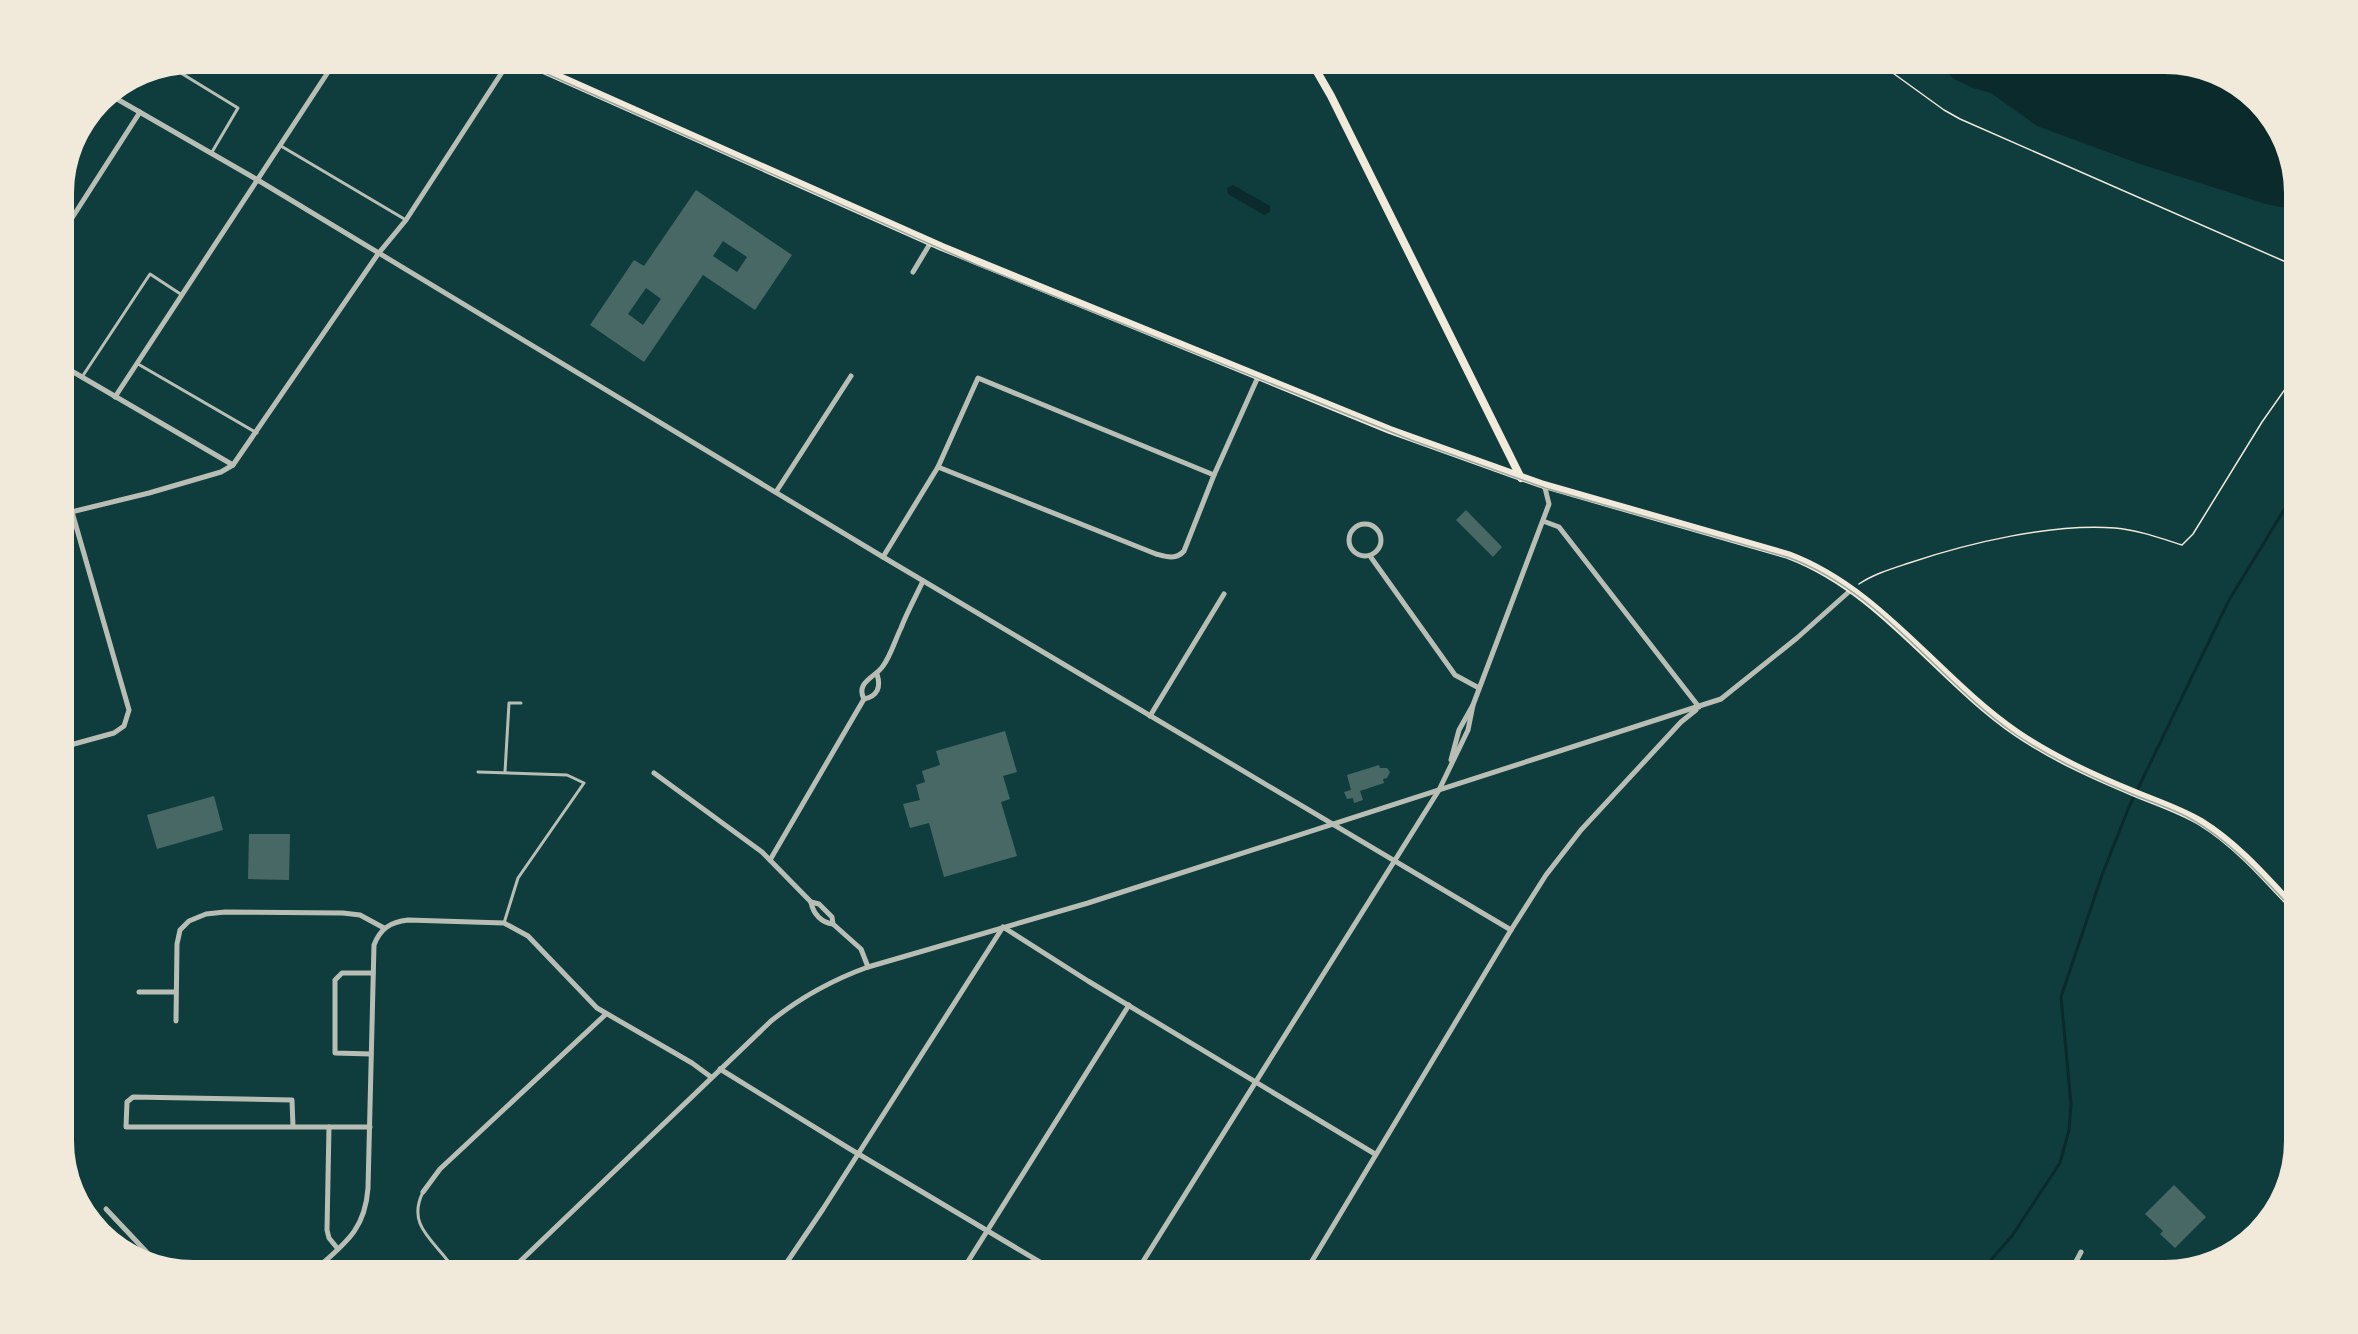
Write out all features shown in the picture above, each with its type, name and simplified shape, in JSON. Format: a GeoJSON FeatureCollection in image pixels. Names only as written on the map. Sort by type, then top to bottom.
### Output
{"type":"FeatureCollection","features":[{"type":"Feature","properties":{"kind":"main road"},"geometry":{"type":"LineString","coordinates":[[1318,73],[1521,478]]}},
{"type":"Feature","properties":{"kind":"main road"},"geometry":{"type":"LineString","coordinates":[[552,74],[931,242],[1390,430],[1521,478],[1788,555],[1815,566],[1852,589],[1879,611],[1987,710],[2016,732],[2063,760],[2190,816],[2234,846],[2284,898]]}},
{"type":"Feature","properties":{"kind":"street"},"geometry":{"type":"LineString","coordinates":[[116,397],[256,179],[327,74]]}},
{"type":"Feature","properties":{"kind":"street"},"geometry":{"type":"LineString","coordinates":[[74,511],[187,482],[221,472],[233,465],[378,254],[406,220],[501,74]]}},
{"type":"Feature","properties":{"kind":"street"},"geometry":{"type":"LineString","coordinates":[[119,99],[256,179],[923,581],[1511,930]]}},
{"type":"Feature","properties":{"kind":"street"},"geometry":{"type":"LineString","coordinates":[[74,216],[140,112]]}},
{"type":"Feature","properties":{"kind":"street"},"geometry":{"type":"LineString","coordinates":[[913,272],[931,242]]}},
{"type":"Feature","properties":{"kind":"street"},"geometry":{"type":"LineString","coordinates":[[74,372],[233,465]]}},
{"type":"Feature","properties":{"kind":"street"},"geometry":{"type":"LineString","coordinates":[[776,492],[851,376]]}},
{"type":"Feature","properties":{"kind":"street"},"geometry":{"type":"LineString","coordinates":[[938,467],[1170,558],[1180,555],[1184,550],[1214,475],[1258,377]]}},
{"type":"Feature","properties":{"kind":"street"},"geometry":{"type":"LineString","coordinates":[[883,557],[938,467],[978,378],[1214,475]]}},
{"type":"Feature","properties":{"kind":"street"},"geometry":{"type":"LineString","coordinates":[[1144,1260],[1439,790],[1468,730],[1479,688],[1549,504],[1545,488],[1541,484]]}},
{"type":"Feature","properties":{"kind":"street"},"geometry":{"type":"LineString","coordinates":[[74,519],[129,710],[124,726],[114,733],[74,744]]}},
{"type":"Feature","properties":{"kind":"street"},"geometry":{"type":"LineString","coordinates":[[1543,521],[1559,527],[1699,707]]}},
{"type":"Feature","properties":{"kind":"street"},"geometry":{"type":"LineString","coordinates":[[1370,556],[1380,546],[1381,536],[1371,525],[1360,524],[1349,535],[1350,546],[1357,554],[1370,556],[1455,675],[1479,688]]}},
{"type":"Feature","properties":{"kind":"street"},"geometry":{"type":"LineString","coordinates":[[864,699],[862,687],[867,678],[877,674],[886,661],[923,581]]}},
{"type":"Feature","properties":{"kind":"street"},"geometry":{"type":"LineString","coordinates":[[521,1260],[789,1005],[834,980],[867,967],[1088,903],[1721,699],[1797,638],[1852,589]]}},
{"type":"Feature","properties":{"kind":"street"},"geometry":{"type":"LineString","coordinates":[[1150,716],[1224,594]]}},
{"type":"Feature","properties":{"kind":"street"},"geometry":{"type":"LineString","coordinates":[[770,860],[864,699],[876,694],[879,690],[877,674]]}},
{"type":"Feature","properties":{"kind":"street"},"geometry":{"type":"LineString","coordinates":[[1313,1260],[1511,930],[1552,867],[1608,800],[1699,707]]}},
{"type":"Feature","properties":{"kind":"street"},"geometry":{"type":"LineString","coordinates":[[654,773],[715,816],[770,860],[811,902],[819,904],[832,917],[833,924],[861,950],[867,967]]}},
{"type":"Feature","properties":{"kind":"street"},"geometry":{"type":"LineString","coordinates":[[176,1021],[177,944],[180,930],[196,916],[225,912],[343,913],[360,915],[384,928]]}},
{"type":"Feature","properties":{"kind":"street"},"geometry":{"type":"LineString","coordinates":[[326,1260],[359,1227],[366,1211],[374,945],[384,928],[394,922],[406,920],[504,923],[528,936],[586,998],[606,1014],[692,1063],[711,1077]]}},
{"type":"Feature","properties":{"kind":"street"},"geometry":{"type":"LineString","coordinates":[[1004,927],[1376,1154]]}},
{"type":"Feature","properties":{"kind":"street"},"geometry":{"type":"LineString","coordinates":[[788,1260],[1004,927]]}},
{"type":"Feature","properties":{"kind":"street"},"geometry":{"type":"LineString","coordinates":[[371,1054],[335,1053],[335,980],[342,973],[373,973]]}},
{"type":"Feature","properties":{"kind":"street"},"geometry":{"type":"LineString","coordinates":[[139,992],[175,992]]}},
{"type":"Feature","properties":{"kind":"street"},"geometry":{"type":"LineString","coordinates":[[969,1260],[1129,1005]]}},
{"type":"Feature","properties":{"kind":"street"},"geometry":{"type":"LineString","coordinates":[[423,1192],[437,1170],[606,1014]]}},
{"type":"Feature","properties":{"kind":"street"},"geometry":{"type":"LineString","coordinates":[[720,1069],[1037,1260]]}},
{"type":"Feature","properties":{"kind":"street"},"geometry":{"type":"LineString","coordinates":[[293,1127],[292,1100],[134,1097],[127,1102],[126,1127],[293,1127],[329,1127],[370,1127]]}},
{"type":"Feature","properties":{"kind":"street"},"geometry":{"type":"LineString","coordinates":[[329,1127],[327,1230],[329,1238],[338,1249]]}},
{"type":"Feature","properties":{"kind":"street"},"geometry":{"type":"LineString","coordinates":[[106,1209],[145,1250]]}},
{"type":"Feature","properties":{"kind":"street"},"geometry":{"type":"LineString","coordinates":[[2077,1260],[2081,1252]]}},
{"type":"Feature","properties":{"kind":"lane"},"geometry":{"type":"LineString","coordinates":[[183,74],[238,108],[211,153]]}},
{"type":"Feature","properties":{"kind":"lane"},"geometry":{"type":"LineString","coordinates":[[280,145],[406,220]]}},
{"type":"Feature","properties":{"kind":"lane"},"geometry":{"type":"LineString","coordinates":[[82,377],[150,274],[182,295]]}},
{"type":"Feature","properties":{"kind":"lane"},"geometry":{"type":"LineString","coordinates":[[136,363],[257,433]]}},
{"type":"Feature","properties":{"kind":"lane"},"geometry":{"type":"LineString","coordinates":[[505,772],[509,704],[521,704]]}},
{"type":"Feature","properties":{"kind":"lane"},"geometry":{"type":"LineString","coordinates":[[478,772],[567,775],[584,783],[518,878],[504,923]]}},
{"type":"Feature","properties":{"kind":"lane"},"geometry":{"type":"LineString","coordinates":[[423,1192],[417,1207],[418,1222],[447,1260]]}},
{"type":"Feature","properties":{"kind":"path"},"geometry":{"type":"LineString","coordinates":[[1894,73],[1960,119],[2284,261]]}},
{"type":"Feature","properties":{"kind":"path"},"geometry":{"type":"LineString","coordinates":[[1852,589],[1876,574],[1962,546],[2056,530],[2116,528],[2182,545],[2193,534],[2284,391]]}},
{"type":"Feature","properties":{"kind":"water"},"geometry":{"type":"Polygon","coordinates":[[[1947,73],[2166,73],[2197,78],[2211,83],[2225,89],[2250,108],[2269,133],[2282,169],[2284,208],[2140,164],[2037,126],[1991,93],[1954,79],[1947,73]]]}},
{"type":"Feature","properties":{"kind":"water"},"geometry":{"type":"Polygon","coordinates":[[[1233,185],[1270,206],[1270,212],[1264,215],[1228,194],[1227,188],[1233,185]]]}},
{"type":"Feature","properties":{"kind":"building"},"geometry":{"type":"Polygon","coordinates":[[[696,190],[792,255],[755,310],[703,275],[644,362],[590,325],[634,260],[644,266],[696,190]],[[723,241],[713,256],[737,272],[747,257],[723,241]],[[646,288],[628,314],[643,325],[661,299],[646,288]]]}},
{"type":"Feature","properties":{"kind":"building"},"geometry":{"type":"Polygon","coordinates":[[[1466,510],[1502,547],[1493,557],[1456,520],[1466,510]]]}},
{"type":"Feature","properties":{"kind":"building"},"geometry":{"type":"Polygon","coordinates":[[[1005,731],[1017,772],[1003,776],[1010,799],[1001,802],[1017,856],[944,877],[929,823],[910,828],[903,804],[920,800],[916,785],[925,782],[922,771],[940,765],[936,751],[1005,731]]]}},
{"type":"Feature","properties":{"kind":"building"},"geometry":{"type":"Polygon","coordinates":[[[1379,765],[1380,768],[1387,768],[1390,772],[1387,778],[1383,779],[1384,783],[1360,791],[1363,800],[1354,803],[1353,798],[1347,799],[1344,792],[1351,790],[1347,775],[1379,765]]]}},
{"type":"Feature","properties":{"kind":"building"},"geometry":{"type":"Polygon","coordinates":[[[214,796],[223,830],[157,849],[147,815],[214,796]]]}},
{"type":"Feature","properties":{"kind":"building"},"geometry":{"type":"Polygon","coordinates":[[[249,834],[290,834],[289,880],[248,879],[249,834]]]}},
{"type":"Feature","properties":{"kind":"building"},"geometry":{"type":"Polygon","coordinates":[[[2174,1185],[2206,1217],[2175,1248],[2160,1234],[2163,1231],[2145,1214],[2174,1185]]]}},
{"type":"Feature","properties":{"kind":"waterway"},"geometry":{"type":"LineString","coordinates":[[1991,1260],[2012,1236],[2060,1163],[2069,1130],[2071,1104],[2061,997],[2102,875],[2129,807],[2229,600],[2284,510]]}},
{"type":"Feature","properties":{"kind":"tram line"},"geometry":{"type":"LineString","coordinates":[[546,74],[977,265],[1411,440],[1545,488],[1787,557],[1820,572],[1851,591],[1879,613],[1959,688],[2015,734],[2072,767],[2177,812],[2206,828],[2246,861],[2284,900]]}}]}
